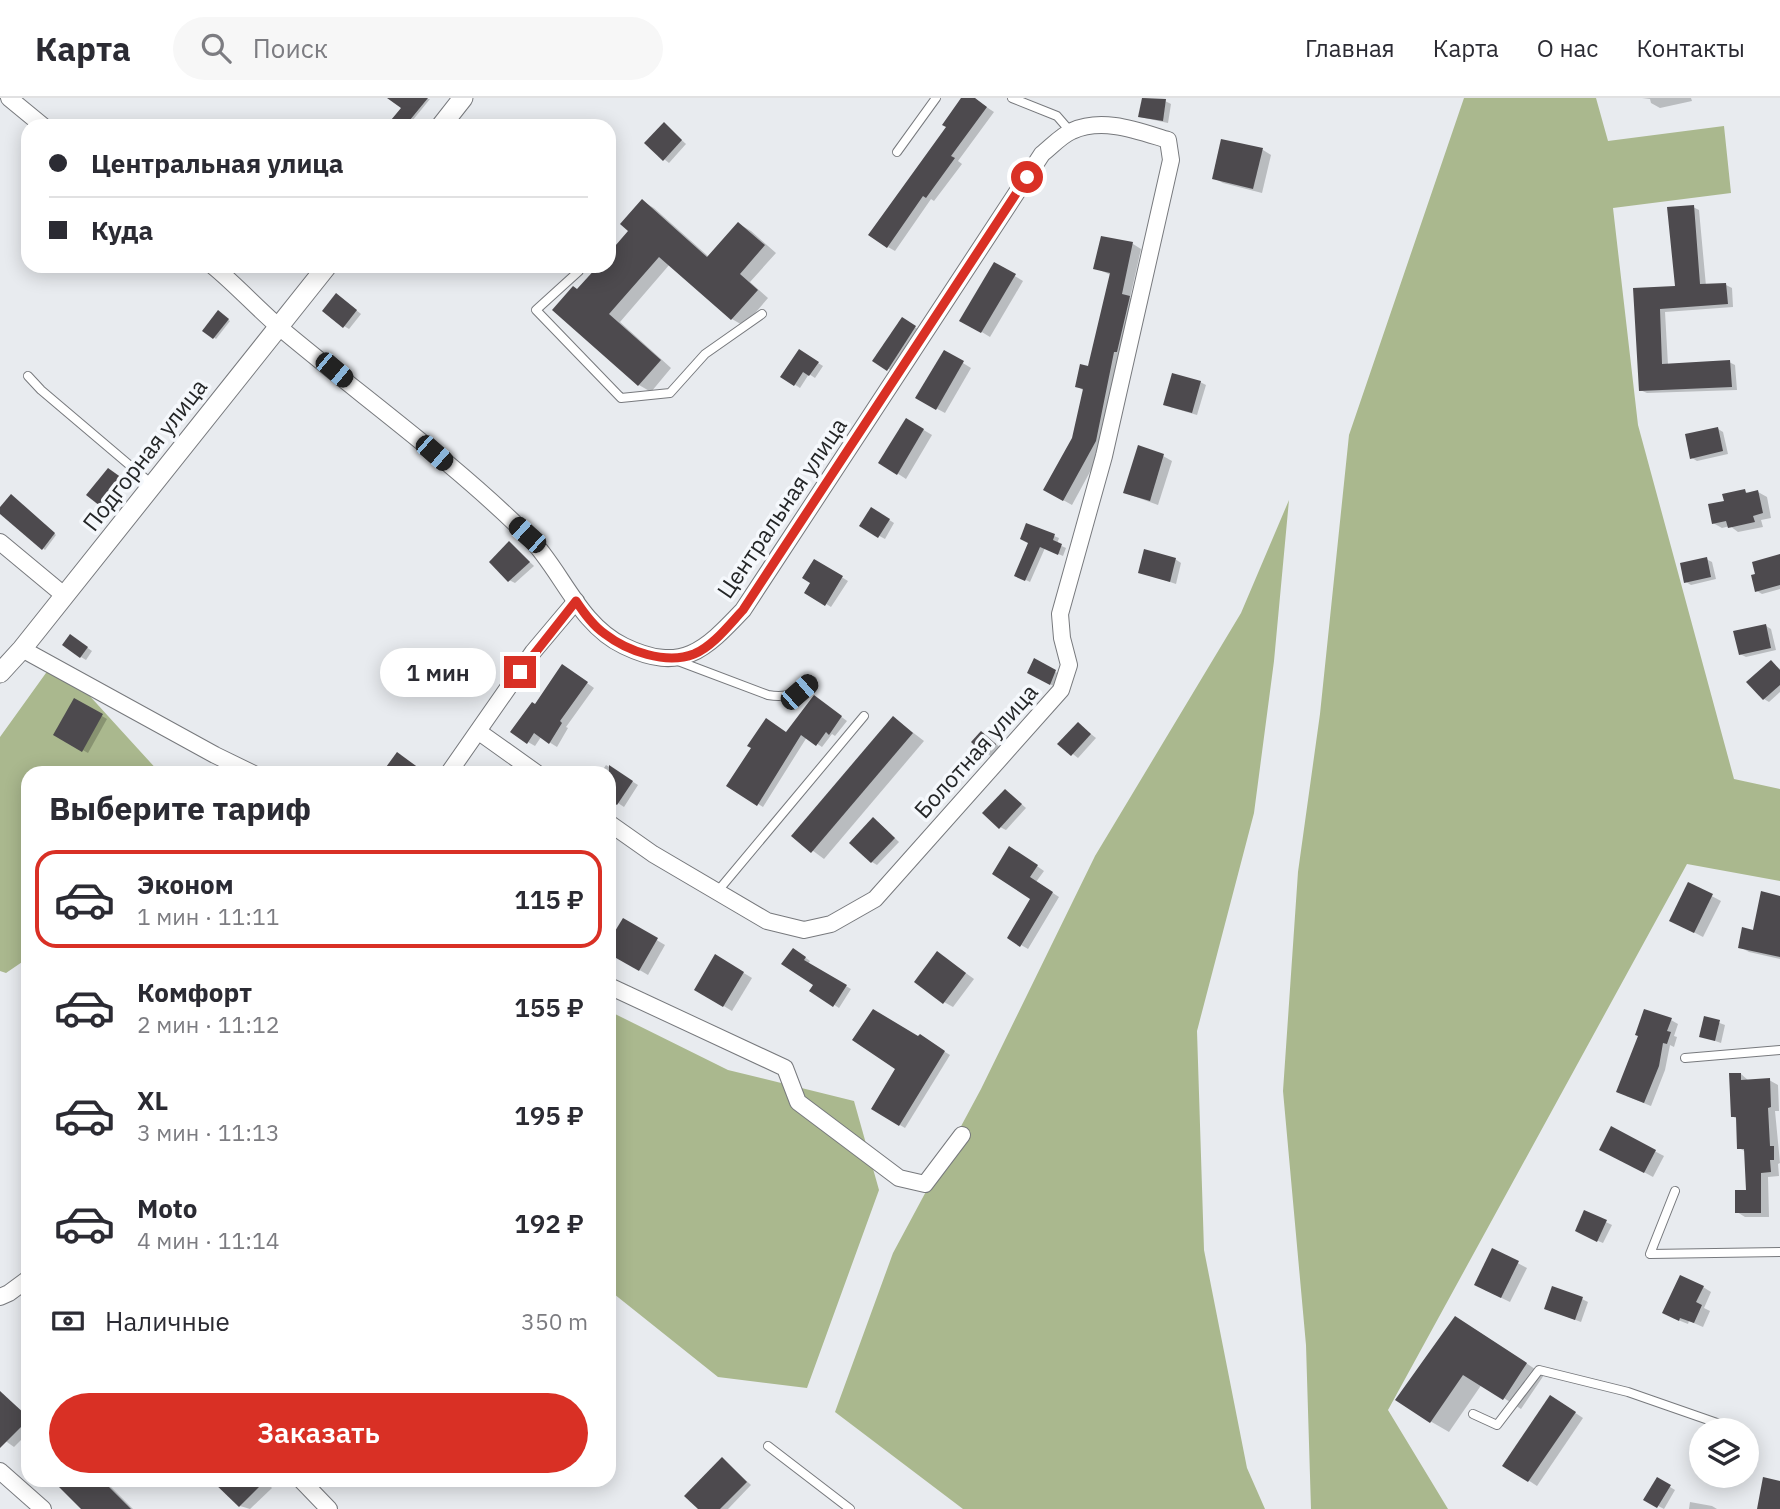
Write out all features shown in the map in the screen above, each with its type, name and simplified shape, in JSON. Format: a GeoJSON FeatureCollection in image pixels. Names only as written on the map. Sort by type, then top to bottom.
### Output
{"type":"FeatureCollection","features":[{"type":"Feature","properties":{"kind":"street"},"geometry":{"type":"LineString","coordinates":[[9,98],[34,119]]}},
{"type":"Feature","properties":{"kind":"street"},"geometry":{"type":"LineString","coordinates":[[446,119],[463,98]]}},
{"type":"Feature","properties":{"kind":"street","name":"Болотная улица"},"geometry":{"type":"LineString","coordinates":[[616,828],[653,854],[767,921],[804,930],[831,924],[875,899],[1061,690],[1069,666],[1062,638],[1060,614],[1104,456],[1171,160],[1168,140],[1155,136],[1116,125],[1087,126],[1070,131]]}},
{"type":"Feature","properties":{"kind":"street","name":"Центральная улица"},"geometry":{"type":"LineString","coordinates":[[221,273],[278,326],[434,453],[527,535],[546,556],[576,601],[603,633],[624,646],[669,657],[693,654],[711,643],[743,610],[1042,154],[1070,131]]}},
{"type":"Feature","properties":{"kind":"street","name":"Подгорная улица"},"geometry":{"type":"LineString","coordinates":[[0,673],[65,596],[321,273]]}},
{"type":"Feature","properties":{"kind":"street"},"geometry":{"type":"LineString","coordinates":[[0,542],[65,596]]}},
{"type":"Feature","properties":{"kind":"street"},"geometry":{"type":"LineString","coordinates":[[453,766],[533,652],[576,601]]}},
{"type":"Feature","properties":{"kind":"street"},"geometry":{"type":"LineString","coordinates":[[22,649],[238,766]]}},
{"type":"Feature","properties":{"kind":"street"},"geometry":{"type":"LineString","coordinates":[[478,732],[527,766]]}},
{"type":"Feature","properties":{"kind":"street"},"geometry":{"type":"LineString","coordinates":[[616,989],[785,1068],[798,1102],[899,1178],[925,1184],[962,1135]]}},
{"type":"Feature","properties":{"kind":"street"},"geometry":{"type":"LineString","coordinates":[[0,1297],[21,1284]]}},
{"type":"Feature","properties":{"kind":"street"},"geometry":{"type":"LineString","coordinates":[[0,1471],[43,1509]]}},
{"type":"Feature","properties":{"kind":"street"},"geometry":{"type":"LineString","coordinates":[[308,1487],[330,1509]]}},
{"type":"Feature","properties":{"kind":"lane"},"geometry":{"type":"LineString","coordinates":[[897,152],[936,98]]}},
{"type":"Feature","properties":{"kind":"lane"},"geometry":{"type":"LineString","coordinates":[[1012,98],[1057,116],[1070,131]]}},
{"type":"Feature","properties":{"kind":"lane"},"geometry":{"type":"LineString","coordinates":[[577,273],[536,310],[621,398],[670,393],[705,354],[762,314]]}},
{"type":"Feature","properties":{"kind":"lane"},"geometry":{"type":"LineString","coordinates":[[29,376],[41,390],[153,485]]}},
{"type":"Feature","properties":{"kind":"lane"},"geometry":{"type":"LineString","coordinates":[[669,657],[768,695],[783,697],[799,692],[812,681]]}},
{"type":"Feature","properties":{"kind":"lane"},"geometry":{"type":"LineString","coordinates":[[718,892],[864,716]]}},
{"type":"Feature","properties":{"kind":"lane"},"geometry":{"type":"LineString","coordinates":[[1685,1058],[1780,1050]]}},
{"type":"Feature","properties":{"kind":"lane"},"geometry":{"type":"LineString","coordinates":[[1675,1191],[1650,1254],[1780,1252]]}},
{"type":"Feature","properties":{"kind":"lane"},"geometry":{"type":"LineString","coordinates":[[1473,1414],[1497,1425],[1539,1370],[1628,1392],[1703,1418]]}},
{"type":"Feature","properties":{"kind":"lane"},"geometry":{"type":"LineString","coordinates":[[768,1446],[850,1509]]}},
{"type":"Feature","properties":{"kind":"green space"},"geometry":{"type":"Polygon","coordinates":[[[1464,98],[1596,98],[1608,141],[1724,126],[1731,193],[1613,208],[1638,425],[1734,779],[1780,789],[1780,881],[1687,864],[1388,1410],[1448,1509],[1311,1509],[1306,1345],[1283,1091],[1298,872],[1320,714],[1349,435],[1464,98]]]}},
{"type":"Feature","properties":{"kind":"green space"},"geometry":{"type":"Polygon","coordinates":[[[1289,500],[1274,661],[1254,813],[1197,1031],[1204,1250],[1247,1468],[1265,1509],[963,1509],[835,1412],[893,1253],[981,1089],[1095,856],[1241,613],[1289,500]]]}},
{"type":"Feature","properties":{"kind":"green space"},"geometry":{"type":"Polygon","coordinates":[[[56,659],[154,766],[21,766],[21,963],[6,973],[0,971],[0,737],[56,659]]]}},
{"type":"Feature","properties":{"kind":"green space"},"geometry":{"type":"Polygon","coordinates":[[[616,1014],[728,1070],[854,1101],[879,1190],[807,1388],[718,1377],[616,1296],[616,1014]]]}},
{"type":"Feature","properties":{"kind":"building"},"geometry":{"type":"Polygon","coordinates":[[[387,98],[428,98],[411,119],[392,119],[401,108],[387,98]]]}},
{"type":"Feature","properties":{"kind":"building"},"geometry":{"type":"Polygon","coordinates":[[[961,98],[975,98],[987,107],[951,156],[955,158],[926,198],[923,196],[887,248],[868,235],[946,127],[942,125],[961,98]]]}},
{"type":"Feature","properties":{"kind":"building"},"geometry":{"type":"Polygon","coordinates":[[[1142,98],[1166,99],[1163,121],[1138,117],[1142,98]]]}},
{"type":"Feature","properties":{"kind":"building"},"geometry":{"type":"Polygon","coordinates":[[[664,122],[682,140],[663,161],[644,143],[664,122]]]}},
{"type":"Feature","properties":{"kind":"building"},"geometry":{"type":"Polygon","coordinates":[[[1221,139],[1263,148],[1253,189],[1212,179],[1221,139]]]}},
{"type":"Feature","properties":{"kind":"building"},"geometry":{"type":"Polygon","coordinates":[[[642,199],[707,257],[738,222],[765,245],[740,274],[758,290],[731,320],[659,257],[609,314],[661,360],[638,386],[552,310],[573,286],[577,289],[592,273],[616,273],[616,245],[628,231],[620,224],[642,199]]]}},
{"type":"Feature","properties":{"kind":"building"},"geometry":{"type":"Polygon","coordinates":[[[1694,205],[1700,284],[1726,283],[1728,304],[1660,309],[1662,364],[1730,360],[1732,387],[1639,391],[1633,288],[1675,286],[1667,207],[1694,205]]]}},
{"type":"Feature","properties":{"kind":"building"},"geometry":{"type":"Polygon","coordinates":[[[1101,236],[1133,242],[1122,294],[1130,296],[1117,352],[1114,352],[1096,441],[1063,501],[1043,490],[1072,438],[1083,389],[1075,387],[1080,364],[1088,366],[1110,273],[1093,269],[1101,236]]]}},
{"type":"Feature","properties":{"kind":"building"},"geometry":{"type":"Polygon","coordinates":[[[994,262],[1016,274],[981,333],[959,321],[994,262]]]}},
{"type":"Feature","properties":{"kind":"building"},"geometry":{"type":"Polygon","coordinates":[[[336,293],[357,310],[343,328],[322,311],[336,293]]]}},
{"type":"Feature","properties":{"kind":"building"},"geometry":{"type":"Polygon","coordinates":[[[218,310],[229,319],[213,339],[202,331],[218,310]]]}},
{"type":"Feature","properties":{"kind":"building"},"geometry":{"type":"Polygon","coordinates":[[[902,317],[916,326],[887,371],[872,361],[902,317]]]}},
{"type":"Feature","properties":{"kind":"building"},"geometry":{"type":"Polygon","coordinates":[[[799,349],[819,362],[809,376],[803,372],[794,386],[780,377],[799,349]]]}},
{"type":"Feature","properties":{"kind":"building"},"geometry":{"type":"Polygon","coordinates":[[[944,350],[964,361],[936,410],[915,398],[944,350]]]}},
{"type":"Feature","properties":{"kind":"building"},"geometry":{"type":"Polygon","coordinates":[[[1172,373],[1201,381],[1192,413],[1163,405],[1172,373]]]}},
{"type":"Feature","properties":{"kind":"building"},"geometry":{"type":"Polygon","coordinates":[[[906,418],[924,429],[897,475],[878,463],[906,418]]]}},
{"type":"Feature","properties":{"kind":"building"},"geometry":{"type":"Polygon","coordinates":[[[1718,427],[1723,451],[1690,459],[1685,434],[1718,427]]]}},
{"type":"Feature","properties":{"kind":"building"},"geometry":{"type":"Polygon","coordinates":[[[1138,445],[1164,454],[1150,501],[1123,493],[1138,445]]]}},
{"type":"Feature","properties":{"kind":"building"},"geometry":{"type":"Polygon","coordinates":[[[108,468],[122,478],[100,506],[86,495],[108,468]]]}},
{"type":"Feature","properties":{"kind":"building"},"geometry":{"type":"Polygon","coordinates":[[[1745,489],[1746,493],[1758,490],[1763,513],[1753,516],[1755,522],[1728,528],[1726,521],[1712,524],[1708,504],[1724,501],[1722,494],[1745,489]]]}},
{"type":"Feature","properties":{"kind":"building"},"geometry":{"type":"Polygon","coordinates":[[[11,494],[55,533],[42,550],[0,514],[0,507],[11,494]]]}},
{"type":"Feature","properties":{"kind":"building"},"geometry":{"type":"Polygon","coordinates":[[[871,507],[890,519],[878,538],[859,526],[871,507]]]}},
{"type":"Feature","properties":{"kind":"building"},"geometry":{"type":"Polygon","coordinates":[[[1026,523],[1055,534],[1053,540],[1062,544],[1058,555],[1040,547],[1025,581],[1014,576],[1028,543],[1020,539],[1026,523]]]}},
{"type":"Feature","properties":{"kind":"building"},"geometry":{"type":"Polygon","coordinates":[[[509,541],[530,562],[508,582],[489,562],[509,541]]]}},
{"type":"Feature","properties":{"kind":"building"},"geometry":{"type":"Polygon","coordinates":[[[1144,549],[1176,558],[1170,582],[1138,573],[1144,549]]]}},
{"type":"Feature","properties":{"kind":"building"},"geometry":{"type":"Polygon","coordinates":[[[1780,554],[1780,585],[1755,592],[1751,575],[1755,574],[1752,562],[1780,554]]]}},
{"type":"Feature","properties":{"kind":"building"},"geometry":{"type":"Polygon","coordinates":[[[1707,557],[1711,577],[1684,583],[1680,563],[1707,557]]]}},
{"type":"Feature","properties":{"kind":"building"},"geometry":{"type":"Polygon","coordinates":[[[814,559],[843,576],[825,606],[804,593],[810,583],[802,578],[814,559]]]}},
{"type":"Feature","properties":{"kind":"building"},"geometry":{"type":"Polygon","coordinates":[[[1766,624],[1771,648],[1739,655],[1733,631],[1766,624]]]}},
{"type":"Feature","properties":{"kind":"building"},"geometry":{"type":"Polygon","coordinates":[[[70,634],[88,647],[80,658],[62,645],[70,634]]]}},
{"type":"Feature","properties":{"kind":"building"},"geometry":{"type":"Polygon","coordinates":[[[1034,658],[1056,670],[1050,685],[1027,673],[1034,658]]]}},
{"type":"Feature","properties":{"kind":"building"},"geometry":{"type":"Polygon","coordinates":[[[1771,660],[1780,670],[1780,685],[1763,700],[1746,682],[1771,660]]]}},
{"type":"Feature","properties":{"kind":"building"},"geometry":{"type":"Polygon","coordinates":[[[562,664],[588,682],[560,721],[562,723],[549,744],[534,733],[527,744],[510,732],[532,702],[535,704],[562,664]]]}},
{"type":"Feature","properties":{"kind":"building"},"geometry":{"type":"Polygon","coordinates":[[[814,695],[842,716],[829,735],[826,732],[816,746],[801,735],[757,806],[726,786],[751,748],[747,746],[766,718],[786,732],[814,695]]]}},
{"type":"Feature","properties":{"kind":"building"},"geometry":{"type":"Polygon","coordinates":[[[74,698],[103,714],[82,752],[53,735],[74,698]]]}},
{"type":"Feature","properties":{"kind":"building"},"geometry":{"type":"Polygon","coordinates":[[[893,716],[913,733],[811,853],[791,836],[893,716]]]}},
{"type":"Feature","properties":{"kind":"building"},"geometry":{"type":"Polygon","coordinates":[[[1078,722],[1091,734],[1071,756],[1057,744],[1078,722]]]}},
{"type":"Feature","properties":{"kind":"building"},"geometry":{"type":"Polygon","coordinates":[[[981,731],[996,744],[986,756],[971,742],[981,731]]]}},
{"type":"Feature","properties":{"kind":"building"},"geometry":{"type":"Polygon","coordinates":[[[397,752],[416,766],[387,766],[397,752]]]}},
{"type":"Feature","properties":{"kind":"building"},"geometry":{"type":"Polygon","coordinates":[[[616,770],[633,781],[616,804],[616,770]]]}},
{"type":"Feature","properties":{"kind":"building"},"geometry":{"type":"Polygon","coordinates":[[[1005,789],[1022,804],[999,829],[982,813],[1005,789]]]}},
{"type":"Feature","properties":{"kind":"building"},"geometry":{"type":"Polygon","coordinates":[[[873,817],[895,838],[871,863],[849,843],[873,817]]]}},
{"type":"Feature","properties":{"kind":"building"},"geometry":{"type":"Polygon","coordinates":[[[1009,846],[1038,865],[1030,877],[1053,892],[1020,947],[1007,938],[1030,899],[992,874],[1009,846]]]}},
{"type":"Feature","properties":{"kind":"building"},"geometry":{"type":"Polygon","coordinates":[[[1688,882],[1713,894],[1694,933],[1669,921],[1688,882]]]}},
{"type":"Feature","properties":{"kind":"building"},"geometry":{"type":"Polygon","coordinates":[[[1761,891],[1780,896],[1780,957],[1738,948],[1742,927],[1753,930],[1761,891]]]}},
{"type":"Feature","properties":{"kind":"building"},"geometry":{"type":"Polygon","coordinates":[[[623,918],[658,938],[639,971],[616,958],[616,930],[623,918]]]}},
{"type":"Feature","properties":{"kind":"building"},"geometry":{"type":"Polygon","coordinates":[[[793,948],[806,957],[804,960],[847,985],[833,1007],[809,991],[813,985],[781,964],[793,948]]]}},
{"type":"Feature","properties":{"kind":"building"},"geometry":{"type":"Polygon","coordinates":[[[937,951],[966,973],[943,1004],[914,982],[937,951]]]}},
{"type":"Feature","properties":{"kind":"building"},"geometry":{"type":"Polygon","coordinates":[[[715,954],[744,972],[723,1007],[694,990],[715,954]]]}},
{"type":"Feature","properties":{"kind":"building"},"geometry":{"type":"Polygon","coordinates":[[[873,1009],[945,1051],[899,1126],[871,1109],[895,1069],[852,1040],[873,1009]]]}},
{"type":"Feature","properties":{"kind":"building"},"geometry":{"type":"Polygon","coordinates":[[[1644,1009],[1672,1018],[1667,1031],[1671,1032],[1667,1044],[1663,1043],[1659,1066],[1644,1103],[1616,1092],[1638,1036],[1635,1035],[1644,1009]]]}},
{"type":"Feature","properties":{"kind":"building"},"geometry":{"type":"Polygon","coordinates":[[[1704,1016],[1720,1020],[1715,1041],[1699,1037],[1704,1016]]]}},
{"type":"Feature","properties":{"kind":"building"},"geometry":{"type":"Polygon","coordinates":[[[1729,1073],[1741,1073],[1741,1080],[1770,1078],[1771,1107],[1768,1108],[1770,1146],[1774,1146],[1774,1160],[1770,1160],[1771,1172],[1761,1173],[1761,1213],[1735,1213],[1735,1190],[1746,1190],[1744,1149],[1737,1149],[1736,1117],[1731,1117],[1729,1073]]]}},
{"type":"Feature","properties":{"kind":"building"},"geometry":{"type":"Polygon","coordinates":[[[1611,1126],[1656,1150],[1644,1173],[1599,1150],[1611,1126]]]}},
{"type":"Feature","properties":{"kind":"building"},"geometry":{"type":"Polygon","coordinates":[[[1584,1210],[1607,1220],[1597,1242],[1575,1231],[1584,1210]]]}},
{"type":"Feature","properties":{"kind":"building"},"geometry":{"type":"Polygon","coordinates":[[[1492,1248],[1519,1261],[1501,1298],[1474,1285],[1492,1248]]]}},
{"type":"Feature","properties":{"kind":"building"},"geometry":{"type":"Polygon","coordinates":[[[1680,1275],[1704,1286],[1696,1302],[1702,1305],[1694,1323],[1680,1318],[1679,1321],[1662,1313],[1680,1275]]]}},
{"type":"Feature","properties":{"kind":"building"},"geometry":{"type":"Polygon","coordinates":[[[1552,1286],[1583,1297],[1575,1320],[1544,1309],[1552,1286]]]}},
{"type":"Feature","properties":{"kind":"building"},"geometry":{"type":"Polygon","coordinates":[[[1455,1316],[1527,1363],[1503,1400],[1463,1375],[1430,1423],[1395,1400],[1455,1316]]]}},
{"type":"Feature","properties":{"kind":"building"},"geometry":{"type":"Polygon","coordinates":[[[0,1391],[21,1410],[21,1427],[0,1448],[0,1391]]]}},
{"type":"Feature","properties":{"kind":"building"},"geometry":{"type":"Polygon","coordinates":[[[1550,1395],[1576,1412],[1528,1482],[1502,1466],[1550,1395]]]}},
{"type":"Feature","properties":{"kind":"building"},"geometry":{"type":"Polygon","coordinates":[[[722,1457],[747,1482],[720,1509],[698,1509],[684,1496],[722,1457]]]}},
{"type":"Feature","properties":{"kind":"building"},"geometry":{"type":"Polygon","coordinates":[[[1657,1477],[1671,1485],[1657,1508],[1643,1500],[1657,1477]]]}},
{"type":"Feature","properties":{"kind":"building"},"geometry":{"type":"Polygon","coordinates":[[[1763,1477],[1780,1481],[1780,1509],[1757,1509],[1763,1477]]]}},
{"type":"Feature","properties":{"kind":"building"},"geometry":{"type":"Polygon","coordinates":[[[59,1487],[109,1487],[131,1509],[81,1509],[59,1487]]]}},
{"type":"Feature","properties":{"kind":"building"},"geometry":{"type":"Polygon","coordinates":[[[218,1487],[259,1487],[239,1507],[218,1487]]]}},
{"type":"Feature","properties":{"kind":"route"},"geometry":{"type":"LineString","coordinates":[[520,672],[533,652],[576,601],[603,633],[624,646],[645,653],[669,657],[693,654],[711,643],[743,610],[1027,177]]}}]}
